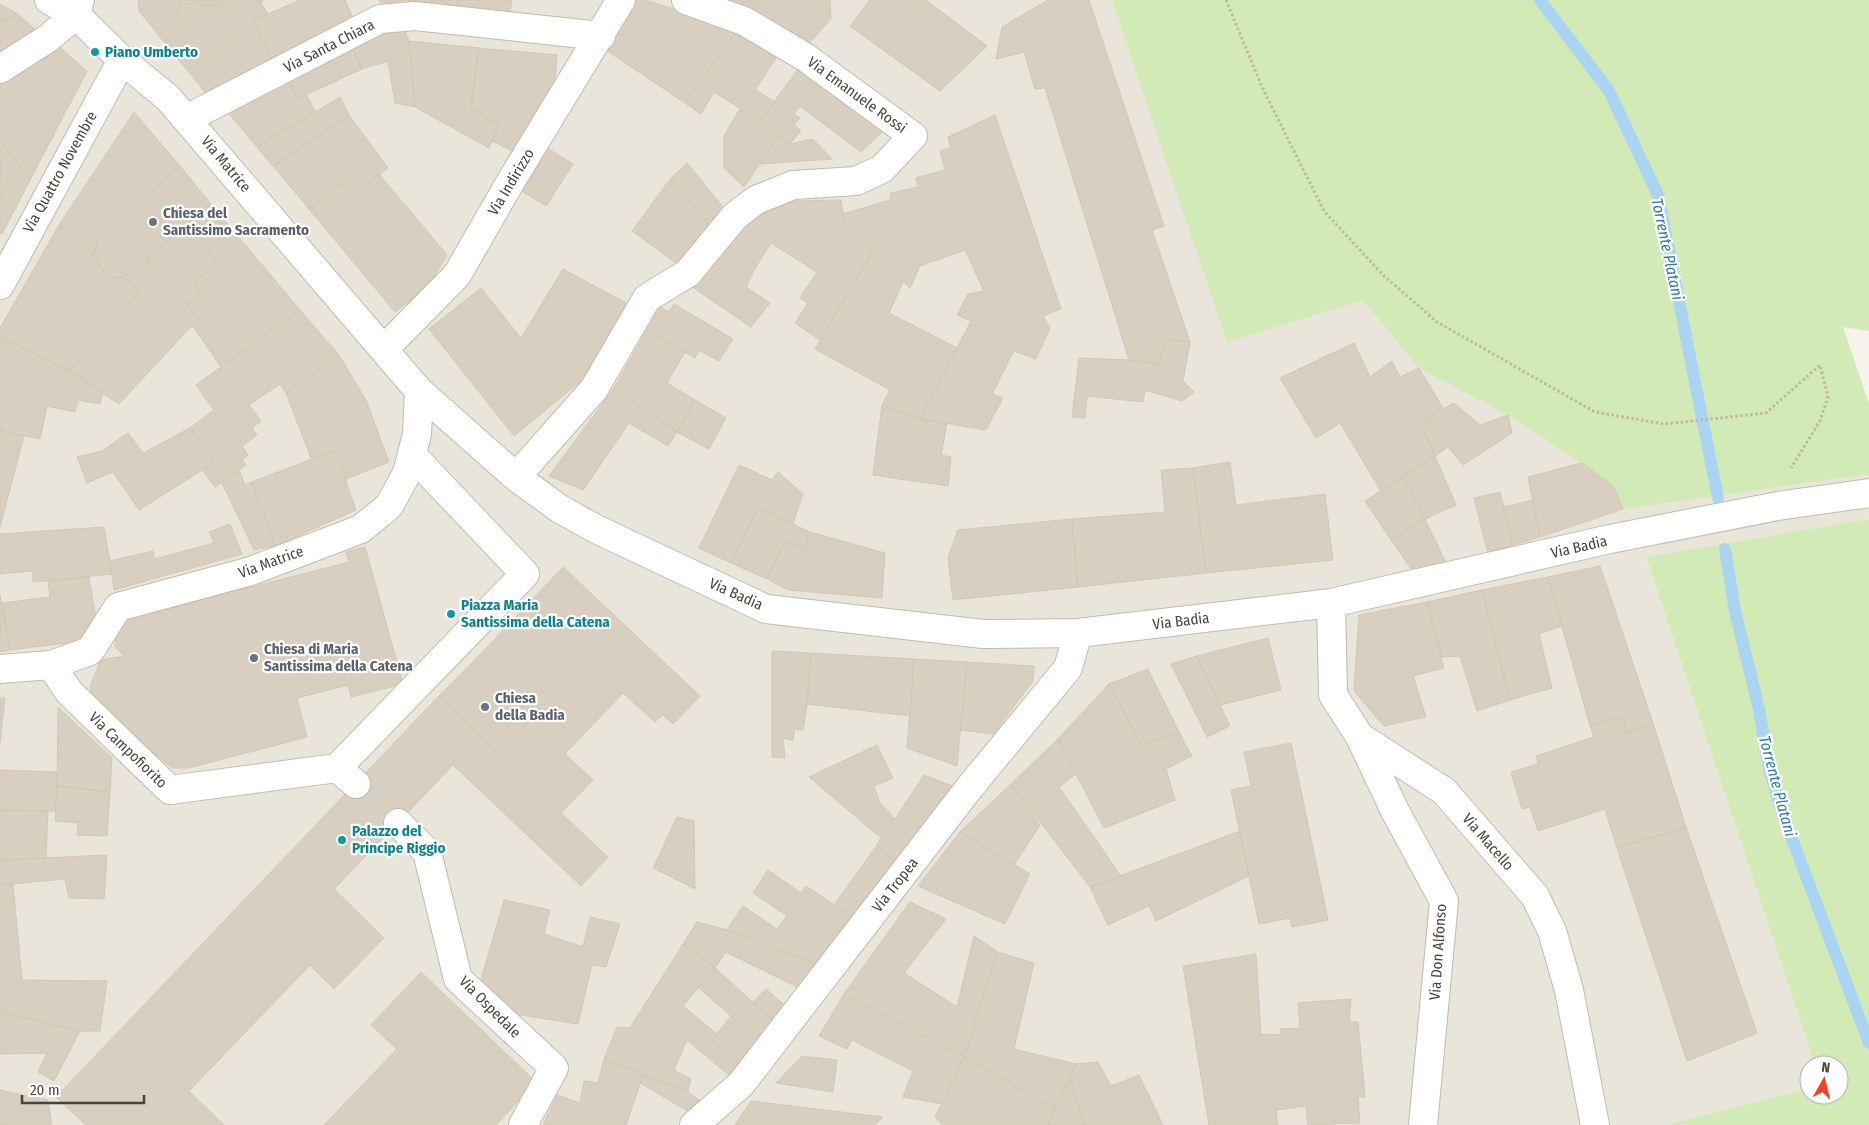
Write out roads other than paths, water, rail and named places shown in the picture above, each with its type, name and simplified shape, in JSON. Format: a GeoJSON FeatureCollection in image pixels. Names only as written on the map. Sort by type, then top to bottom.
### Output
{"type":"FeatureCollection","features":[{"type":"Feature","properties":{"kind":"street","name":"Via Matrice"},"geometry":{"type":"LineString","coordinates":[[49,0],[78,8],[122,60],[168,98],[188,118],[419,391],[516,477]]}},
{"type":"Feature","properties":{"kind":"street","name":"Via Indirizzo"},"geometry":{"type":"LineString","coordinates":[[384,349],[457,275],[508,186],[601,36],[621,0]]}},
{"type":"Feature","properties":{"kind":"street","name":"Via Emanuele Rossi"},"geometry":{"type":"LineString","coordinates":[[516,477],[594,390],[647,298],[688,273],[735,216],[756,200],[793,186],[856,181],[882,169],[913,136],[805,57],[744,21],[686,0]]}},
{"type":"Feature","properties":{"kind":"street"},"geometry":{"type":"LineString","coordinates":[[0,69],[47,39],[78,8]]}},
{"type":"Feature","properties":{"kind":"street","name":"Via Santa Chiara"},"geometry":{"type":"LineString","coordinates":[[188,118],[380,19],[415,16],[601,36]]}},
{"type":"Feature","properties":{"kind":"street","name":"Via Quattro Novembre"},"geometry":{"type":"LineString","coordinates":[[0,285],[122,60]]}},
{"type":"Feature","properties":{"kind":"street","name":"Via Matrice"},"geometry":{"type":"LineString","coordinates":[[51,665],[90,650],[118,607],[251,571],[361,528],[389,506],[407,473],[418,434],[419,391]]}},
{"type":"Feature","properties":{"kind":"street","name":"Via Campofiorito"},"geometry":{"type":"LineString","coordinates":[[51,665],[69,692],[170,790],[347,776],[525,574],[412,455]]}},
{"type":"Feature","properties":{"kind":"street","name":"Via Badia"},"geometry":{"type":"LineString","coordinates":[[516,477],[560,509],[596,529],[766,609],[983,634],[1078,633],[1331,603],[1610,539],[1778,506],[1869,492]]}},
{"type":"Feature","properties":{"kind":"street","name":"Via Macello"},"geometry":{"type":"LineString","coordinates":[[1331,603],[1333,695],[1360,737],[1444,791],[1534,896],[1552,931],[1569,990],[1594,1125]]}},
{"type":"Feature","properties":{"kind":"street","name":"Via Tropea"},"geometry":{"type":"LineString","coordinates":[[694,1125],[742,1084],[970,787],[1068,668],[1078,633]]}},
{"type":"Feature","properties":{"kind":"street"},"geometry":{"type":"LineString","coordinates":[[0,669],[51,665]]}},
{"type":"Feature","properties":{"kind":"street","name":"Via Don Alfonso"},"geometry":{"type":"LineString","coordinates":[[1360,737],[1395,811],[1444,901],[1424,1125]]}},
{"type":"Feature","properties":{"kind":"street","name":"Via Ospedale"},"geometry":{"type":"LineString","coordinates":[[398,822],[427,852],[458,979],[554,1068],[523,1125]]}},
{"type":"Feature","properties":{"kind":"waterway","name":"Torrente Platani"},"geometry":{"type":"LineString","coordinates":[[1540,0],[1609,91],[1658,195],[1718,498]]}},
{"type":"Feature","properties":{"kind":"waterway","name":"Torrente Platani"},"geometry":{"type":"LineString","coordinates":[[1725,549],[1735,611],[1759,709],[1769,768],[1782,812],[1869,1043]]}},
{"type":"Feature","properties":{"kind":"tunnel"},"geometry":{"type":"LineString","coordinates":[[356,784],[398,823]]}},
{"type":"Feature","properties":{"kind":"place","name":"Piano Umberto"},"geometry":{"type":"Point","coordinates":[95,52]}},
{"type":"Feature","properties":{"kind":"place","name":"Chiesa del Santissimo Sacramento"},"geometry":{"type":"Point","coordinates":[153,222]}},
{"type":"Feature","properties":{"kind":"place","name":"Piazza Maria Santissima della Catena"},"geometry":{"type":"Point","coordinates":[451,614]}},
{"type":"Feature","properties":{"kind":"place","name":"Chiesa di Maria Santissima della Catena"},"geometry":{"type":"Point","coordinates":[254,658]}},
{"type":"Feature","properties":{"kind":"place","name":"Chiesa della Badia"},"geometry":{"type":"Point","coordinates":[485,707]}},
{"type":"Feature","properties":{"kind":"place","name":"Palazzo del Principe Riggio"},"geometry":{"type":"Point","coordinates":[342,840]}}]}
